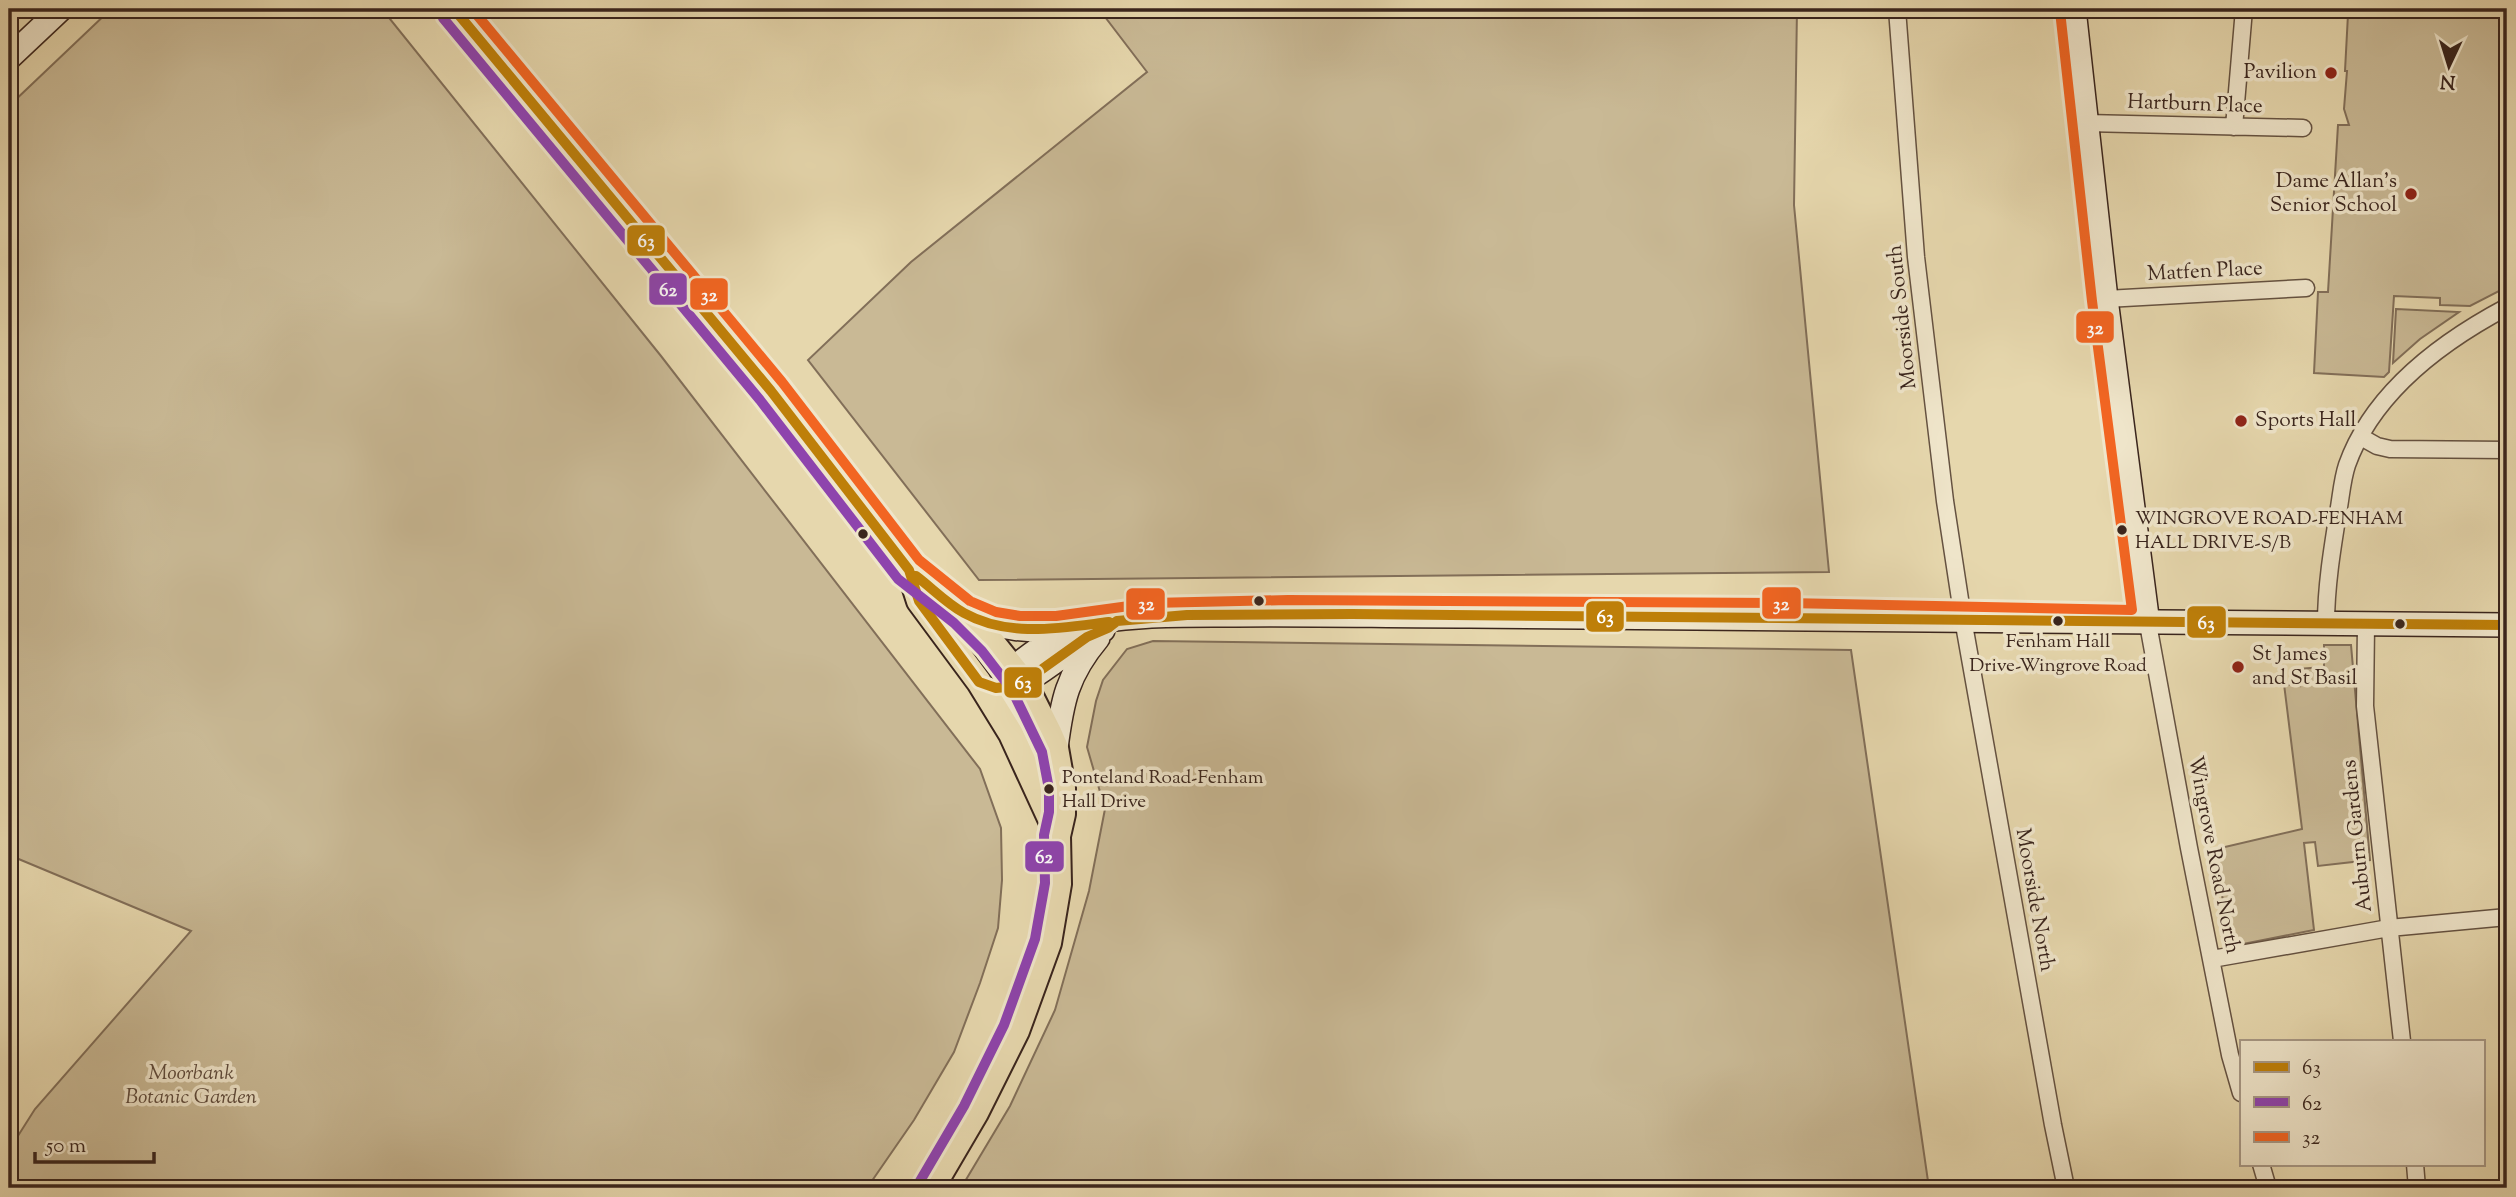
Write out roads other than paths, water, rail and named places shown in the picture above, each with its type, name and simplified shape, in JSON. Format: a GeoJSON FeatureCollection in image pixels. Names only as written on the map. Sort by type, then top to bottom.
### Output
{"type":"FeatureCollection","features":[{"type":"Feature","properties":{"kind":"main road"},"geometry":{"type":"LineString","coordinates":[[454,9],[771,391],[909,570],[983,631],[1014,680],[1041,714],[1056,748],[1063,788],[1063,814],[1055,830]]}},
{"type":"Feature","properties":{"kind":"main road"},"geometry":{"type":"LineString","coordinates":[[909,570],[919,601],[979,682],[1011,734],[1055,830],[1059,884],[1043,964],[1017,1031],[976,1113],[932,1188]]}},
{"type":"Feature","properties":{"kind":"street"},"geometry":{"type":"LineString","coordinates":[[9,58],[61,9]]}},
{"type":"Feature","properties":{"kind":"street","name":"Moorside South"},"geometry":{"type":"LineString","coordinates":[[1897,9],[1916,257],[1945,501],[1963,619]]}},
{"type":"Feature","properties":{"kind":"street"},"geometry":{"type":"LineString","coordinates":[[2074,9],[2106,299],[2148,624]]}},
{"type":"Feature","properties":{"kind":"street"},"geometry":{"type":"LineString","coordinates":[[2234,127],[2244,9]]}},
{"type":"Feature","properties":{"kind":"street","name":"Hartburn Place"},"geometry":{"type":"LineString","coordinates":[[2086,123],[2303,128]]}},
{"type":"Feature","properties":{"kind":"street","name":"Matfen Place"},"geometry":{"type":"LineString","coordinates":[[2106,299],[2306,288]]}},
{"type":"Feature","properties":{"kind":"street"},"geometry":{"type":"LineString","coordinates":[[2326,624],[2330,565],[2343,484],[2348,465],[2361,437],[2395,388],[2435,351],[2507,307]]}},
{"type":"Feature","properties":{"kind":"street"},"geometry":{"type":"LineString","coordinates":[[2361,437],[2389,449],[2507,450]]}},
{"type":"Feature","properties":{"kind":"street"},"geometry":{"type":"LineString","coordinates":[[963,612],[992,625],[1010,629],[1057,630],[1187,615],[1288,614],[1963,619],[2148,624],[2507,625]]}},
{"type":"Feature","properties":{"kind":"street","name":"Moorside North"},"geometry":{"type":"LineString","coordinates":[[1963,619],[2066,1188]]}},
{"type":"Feature","properties":{"kind":"street"},"geometry":{"type":"LineString","coordinates":[[979,682],[988,686],[1014,680],[1112,624]]}},
{"type":"Feature","properties":{"kind":"street"},"geometry":{"type":"LineString","coordinates":[[1056,748],[1060,715],[1072,674],[1085,654],[1112,624]]}},
{"type":"Feature","properties":{"kind":"street","name":"Wingrove Road North"},"geometry":{"type":"LineString","coordinates":[[2148,624],[2212,960],[2240,1089]]}},
{"type":"Feature","properties":{"kind":"street","name":"Auburn Gardens"},"geometry":{"type":"LineString","coordinates":[[2366,625],[2365,706],[2402,1040]]}},
{"type":"Feature","properties":{"kind":"street"},"geometry":{"type":"LineString","coordinates":[[1055,830],[1046,774],[1008,697],[1014,680],[1049,642],[1076,627]]}},
{"type":"Feature","properties":{"kind":"street"},"geometry":{"type":"LineString","coordinates":[[2212,960],[2389,928],[2507,917]]}},
{"type":"Feature","properties":{"kind":"street"},"geometry":{"type":"LineString","coordinates":[[2262,1166],[2268,1188]]}},
{"type":"Feature","properties":{"kind":"street"},"geometry":{"type":"LineString","coordinates":[[2414,1166],[2417,1188]]}},
{"type":"Feature","properties":{"kind":"place","name":"Pavilion"},"geometry":{"type":"Point","coordinates":[2331,73]}},
{"type":"Feature","properties":{"kind":"place","name":"Dame Allan's Senior School"},"geometry":{"type":"Point","coordinates":[2411,194]}},
{"type":"Feature","properties":{"kind":"place","name":"Sports Hall"},"geometry":{"type":"Point","coordinates":[2241,421]}},
{"type":"Feature","properties":{"kind":"place","name":"WINGROVE ROAD-FENHAM HALL DRIVE-S/B"},"geometry":{"type":"Point","coordinates":[2122,530]}},
{"type":"Feature","properties":{"kind":"place","name":"Fenham Hall Drive-Wingrove Road"},"geometry":{"type":"Point","coordinates":[2058,621]}},
{"type":"Feature","properties":{"kind":"place","name":"St James and St Basil"},"geometry":{"type":"Point","coordinates":[2238,667]}},
{"type":"Feature","properties":{"kind":"place","name":"Ponteland Road-Fenham Hall Drive"},"geometry":{"type":"Point","coordinates":[1049,789]}},
{"type":"Feature","properties":{"kind":"park label","name":"Moorbank Botanic Garden"},"geometry":{"type":"Point","coordinates":[191,1086]}}]}
